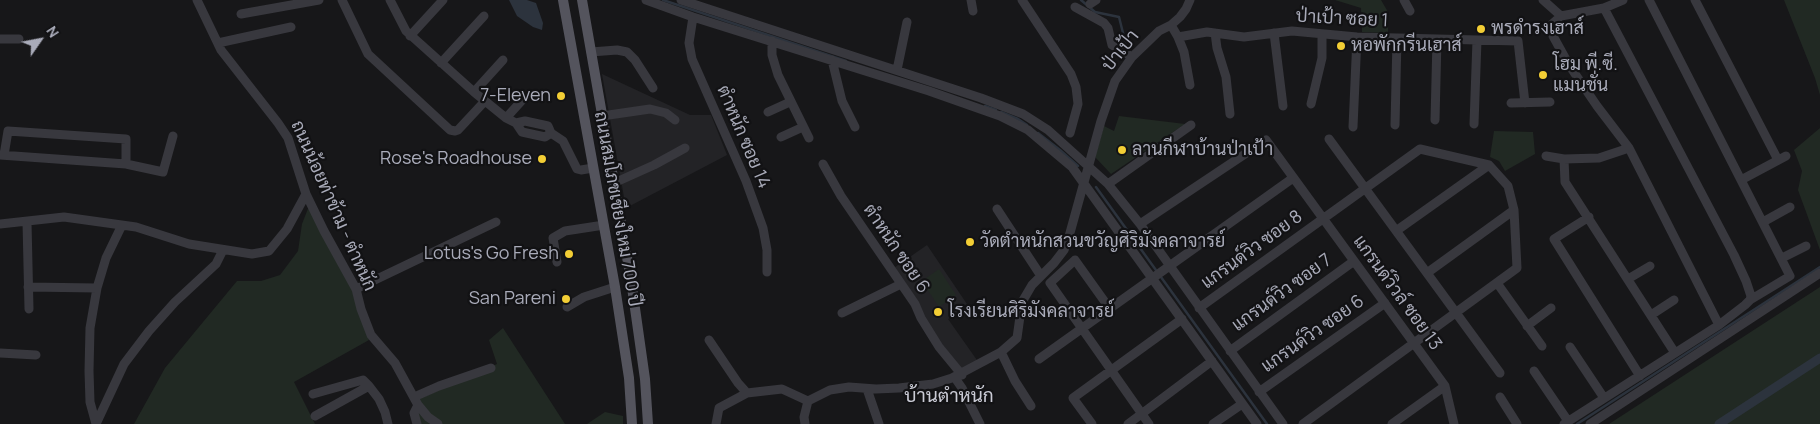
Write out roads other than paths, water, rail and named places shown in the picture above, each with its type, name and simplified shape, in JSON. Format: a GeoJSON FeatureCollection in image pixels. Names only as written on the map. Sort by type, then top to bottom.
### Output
{"type":"FeatureCollection","features":[{"type":"Feature","properties":{"kind":"main road","name":"ถนนสมโภชเชียงใหม่ 700 ปี"},"geometry":{"type":"LineString","coordinates":[[563,0],[615,287],[629,378],[632,424]]}},
{"type":"Feature","properties":{"kind":"main road","name":"ถนนสมโภชเชียงใหม่ 700 ปี"},"geometry":{"type":"LineString","coordinates":[[582,0],[639,330],[648,424]]}},
{"type":"Feature","properties":{"kind":"street","name":"ถนนน้อยท่าข้าม - ตำหนัก"},"geometry":{"type":"LineString","coordinates":[[197,0],[218,43],[230,62],[288,138],[306,194],[324,232],[356,289],[371,335],[395,363],[416,401],[428,416],[438,424]]}},
{"type":"Feature","properties":{"kind":"street"},"geometry":{"type":"LineString","coordinates":[[241,14],[319,0]]}},
{"type":"Feature","properties":{"kind":"street"},"geometry":{"type":"LineString","coordinates":[[342,0],[368,54],[450,130],[458,130],[485,101]]}},
{"type":"Feature","properties":{"kind":"street"},"geometry":{"type":"LineString","coordinates":[[390,0],[410,36],[474,92],[506,118],[516,123],[522,132],[545,137],[551,133],[562,141],[577,169],[593,168]]}},
{"type":"Feature","properties":{"kind":"street"},"geometry":{"type":"LineString","coordinates":[[410,36],[442,0]]}},
{"type":"Feature","properties":{"kind":"street"},"geometry":{"type":"LineString","coordinates":[[646,0],[693,17],[772,41],[897,70],[982,98],[1023,114],[1048,130],[1108,184],[1140,224],[1168,267],[1283,424]]}},
{"type":"Feature","properties":{"kind":"street"},"geometry":{"type":"LineString","coordinates":[[681,0],[985,110],[1028,130],[1058,153],[1072,167],[1155,277],[1182,319],[1257,424]]}},
{"type":"Feature","properties":{"kind":"street"},"geometry":{"type":"LineString","coordinates":[[971,0],[973,11]]}},
{"type":"Feature","properties":{"kind":"street"},"geometry":{"type":"LineString","coordinates":[[1022,0],[1071,74],[1076,87],[1078,104],[1070,133]]}},
{"type":"Feature","properties":{"kind":"street","name":"ป่าเป้า"},"geometry":{"type":"LineString","coordinates":[[808,401],[830,390],[849,387],[867,389],[899,388],[933,384],[958,376],[1001,352],[1017,338],[1022,302],[1032,285],[1054,264],[1064,250],[1101,121],[1115,81],[1132,57],[1159,31],[1171,25],[1180,17],[1190,0]]}},
{"type":"Feature","properties":{"kind":"street"},"geometry":{"type":"LineString","coordinates":[[1404,0],[1410,11]]}},
{"type":"Feature","properties":{"kind":"street"},"geometry":{"type":"LineString","coordinates":[[1544,0],[1561,16]]}},
{"type":"Feature","properties":{"kind":"street"},"geometry":{"type":"LineString","coordinates":[[1623,0],[1604,8],[1561,16],[1552,24],[1551,30],[1569,65],[1628,148],[1719,325]]}},
{"type":"Feature","properties":{"kind":"street"},"geometry":{"type":"LineString","coordinates":[[1534,371],[1566,423],[1719,325],[1750,300],[1790,276],[1649,0]]}},
{"type":"Feature","properties":{"kind":"street"},"geometry":{"type":"LineString","coordinates":[[1695,0],[1782,158],[1741,180]]}},
{"type":"Feature","properties":{"kind":"street"},"geometry":{"type":"LineString","coordinates":[[1075,8],[1104,23],[1108,28],[1112,45],[1132,57]]}},
{"type":"Feature","properties":{"kind":"street"},"geometry":{"type":"LineString","coordinates":[[1604,8],[1734,255],[1750,291],[1750,300]]}},
{"type":"Feature","properties":{"kind":"street"},"geometry":{"type":"LineString","coordinates":[[441,63],[484,16]]}},
{"type":"Feature","properties":{"kind":"street","name":"ตำหนัก ซอย 14"},"geometry":{"type":"LineString","coordinates":[[693,17],[688,43],[692,59],[746,181],[759,218],[766,250],[767,272]]}},
{"type":"Feature","properties":{"kind":"street"},"geometry":{"type":"LineString","coordinates":[[897,70],[907,22]]}},
{"type":"Feature","properties":{"kind":"street"},"geometry":{"type":"LineString","coordinates":[[1171,25],[1178,36],[1184,52],[1190,85]]}},
{"type":"Feature","properties":{"kind":"street"},"geometry":{"type":"LineString","coordinates":[[218,43],[291,27]]}},
{"type":"Feature","properties":{"kind":"street","name":"ป่าเป้า ซอย 1"},"geometry":{"type":"LineString","coordinates":[[1178,36],[1215,33],[1244,37],[1292,31],[1357,37],[1518,41],[1525,102]]}},
{"type":"Feature","properties":{"kind":"street"},"geometry":{"type":"LineString","coordinates":[[1215,33],[1217,48],[1226,77],[1230,114]]}},
{"type":"Feature","properties":{"kind":"street"},"geometry":{"type":"LineString","coordinates":[[1274,33],[1283,106]]}},
{"type":"Feature","properties":{"kind":"street"},"geometry":{"type":"LineString","coordinates":[[1311,104],[1322,58],[1322,34]]}},
{"type":"Feature","properties":{"kind":"street"},"geometry":{"type":"LineString","coordinates":[[1353,126],[1357,37]]}},
{"type":"Feature","properties":{"kind":"street"},"geometry":{"type":"LineString","coordinates":[[1395,125],[1397,38]]}},
{"type":"Feature","properties":{"kind":"street"},"geometry":{"type":"LineString","coordinates":[[0,39],[19,40]]}},
{"type":"Feature","properties":{"kind":"street"},"geometry":{"type":"LineString","coordinates":[[1435,120],[1437,39]]}},
{"type":"Feature","properties":{"kind":"street"},"geometry":{"type":"LineString","coordinates":[[1474,124],[1477,40]]}},
{"type":"Feature","properties":{"kind":"street"},"geometry":{"type":"LineString","coordinates":[[772,41],[772,55],[778,74],[809,138]]}},
{"type":"Feature","properties":{"kind":"street"},"geometry":{"type":"LineString","coordinates":[[591,52],[617,50],[627,52],[635,60],[653,88]]}},
{"type":"Feature","properties":{"kind":"street"},"geometry":{"type":"LineString","coordinates":[[829,55],[842,101],[855,126]]}},
{"type":"Feature","properties":{"kind":"street"},"geometry":{"type":"LineString","coordinates":[[474,92],[503,60]]}},
{"type":"Feature","properties":{"kind":"street"},"geometry":{"type":"LineString","coordinates":[[506,118],[525,97]]}},
{"type":"Feature","properties":{"kind":"street"},"geometry":{"type":"LineString","coordinates":[[768,112],[790,102]]}},
{"type":"Feature","properties":{"kind":"street"},"geometry":{"type":"LineString","coordinates":[[1511,103],[1550,102]]}},
{"type":"Feature","properties":{"kind":"street"},"geometry":{"type":"LineString","coordinates":[[602,116],[650,109],[666,113],[675,120]]}},
{"type":"Feature","properties":{"kind":"street"},"geometry":{"type":"LineString","coordinates":[[1108,184],[1191,125]]}},
{"type":"Feature","properties":{"kind":"street"},"geometry":{"type":"LineString","coordinates":[[781,137],[803,126]]}},
{"type":"Feature","properties":{"kind":"street"},"geometry":{"type":"LineString","coordinates":[[126,164],[126,139],[8,131],[2,155],[126,164],[163,172],[173,136]]}},
{"type":"Feature","properties":{"kind":"street"},"geometry":{"type":"LineString","coordinates":[[1329,139],[1500,373]]}},
{"type":"Feature","properties":{"kind":"street","name":"แกรนด์วิวล์ ซอย 13"},"geometry":{"type":"LineString","coordinates":[[1140,224],[1266,140],[1445,386]]}},
{"type":"Feature","properties":{"kind":"street"},"geometry":{"type":"LineString","coordinates":[[614,183],[654,165],[685,148]]}},
{"type":"Feature","properties":{"kind":"street"},"geometry":{"type":"LineString","coordinates":[[1546,156],[1564,159],[1600,158],[1628,148]]}},
{"type":"Feature","properties":{"kind":"street"},"geometry":{"type":"LineString","coordinates":[[1303,424],[1517,268],[1514,210],[1508,186],[1488,165],[1420,149],[1323,218]]}},
{"type":"Feature","properties":{"kind":"street"},"geometry":{"type":"LineString","coordinates":[[1564,159],[1565,182],[1675,353]]}},
{"type":"Feature","properties":{"kind":"street","name":"ตำหนัก ซอย 6"},"geometry":{"type":"LineString","coordinates":[[823,164],[841,196],[914,304],[958,376],[980,424]]}},
{"type":"Feature","properties":{"kind":"street"},"geometry":{"type":"LineString","coordinates":[[1396,231],[1488,165]]}},
{"type":"Feature","properties":{"kind":"street"},"geometry":{"type":"LineString","coordinates":[[1039,359],[1294,178]]}},
{"type":"Feature","properties":{"kind":"street"},"geometry":{"type":"LineString","coordinates":[[0,224],[64,217],[136,227],[189,244],[252,254],[268,251],[287,229],[306,194]]}},
{"type":"Feature","properties":{"kind":"street"},"geometry":{"type":"LineString","coordinates":[[1763,222],[1790,207]]}},
{"type":"Feature","properties":{"kind":"street"},"geometry":{"type":"LineString","coordinates":[[997,209],[1041,276]]}},
{"type":"Feature","properties":{"kind":"street"},"geometry":{"type":"LineString","coordinates":[[1427,273],[1514,210]]}},
{"type":"Feature","properties":{"kind":"street"},"geometry":{"type":"LineString","coordinates":[[1589,217],[1554,239],[1640,376]]}},
{"type":"Feature","properties":{"kind":"street","name":"แกรนด์วิว ซอย 8"},"geometry":{"type":"LineString","coordinates":[[1199,308],[1323,218]]}},
{"type":"Feature","properties":{"kind":"street"},"geometry":{"type":"LineString","coordinates":[[27,222],[29,310]]}},
{"type":"Feature","properties":{"kind":"street"},"geometry":{"type":"LineString","coordinates":[[356,289],[496,222]]}},
{"type":"Feature","properties":{"kind":"street"},"geometry":{"type":"LineString","coordinates":[[557,262],[553,238],[565,231],[604,224]]}},
{"type":"Feature","properties":{"kind":"street"},"geometry":{"type":"LineString","coordinates":[[96,424],[90,402],[90,328],[97,288],[106,258],[122,225]]}},
{"type":"Feature","properties":{"kind":"street"},"geometry":{"type":"LineString","coordinates":[[1782,258],[1806,246]]}},
{"type":"Feature","properties":{"kind":"street"},"geometry":{"type":"LineString","coordinates":[[96,424],[124,364],[149,331],[175,302],[216,264],[223,250]]}},
{"type":"Feature","properties":{"kind":"street"},"geometry":{"type":"LineString","coordinates":[[1110,309],[1075,260],[1050,283],[1149,424]]}},
{"type":"Feature","properties":{"kind":"street","name":"แกรนด์วิว ซอย 7"},"geometry":{"type":"LineString","coordinates":[[1230,351],[1354,261]]}},
{"type":"Feature","properties":{"kind":"street"},"geometry":{"type":"LineString","coordinates":[[1628,279],[1650,266]]}},
{"type":"Feature","properties":{"kind":"street"},"geometry":{"type":"LineString","coordinates":[[1590,424],[1820,273]]}},
{"type":"Feature","properties":{"kind":"street"},"geometry":{"type":"LineString","coordinates":[[1497,283],[1542,346]]}},
{"type":"Feature","properties":{"kind":"street"},"geometry":{"type":"LineString","coordinates":[[842,313],[900,284]]}},
{"type":"Feature","properties":{"kind":"street"},"geometry":{"type":"LineString","coordinates":[[28,287],[97,288]]}},
{"type":"Feature","properties":{"kind":"street"},"geometry":{"type":"LineString","coordinates":[[567,307],[584,297],[615,287]]}},
{"type":"Feature","properties":{"kind":"street"},"geometry":{"type":"LineString","coordinates":[[1651,315],[1674,300]]}},
{"type":"Feature","properties":{"kind":"street","name":"แกรนด์วิว ซอย 6"},"geometry":{"type":"LineString","coordinates":[[1259,392],[1385,303]]}},
{"type":"Feature","properties":{"kind":"street"},"geometry":{"type":"LineString","coordinates":[[1527,326],[1551,308]]}},
{"type":"Feature","properties":{"kind":"street"},"geometry":{"type":"LineString","coordinates":[[1089,423],[1073,398],[1182,319]]}},
{"type":"Feature","properties":{"kind":"street"},"geometry":{"type":"LineString","coordinates":[[710,340],[738,383],[747,393]]}},
{"type":"Feature","properties":{"kind":"street"},"geometry":{"type":"LineString","coordinates":[[1570,347],[1604,398]]}},
{"type":"Feature","properties":{"kind":"street"},"geometry":{"type":"LineString","coordinates":[[0,352],[36,354]]}},
{"type":"Feature","properties":{"kind":"street"},"geometry":{"type":"LineString","coordinates":[[1001,352],[1015,381],[1031,406]]}},
{"type":"Feature","properties":{"kind":"street"},"geometry":{"type":"LineString","coordinates":[[1128,424],[1212,361]]}},
{"type":"Feature","properties":{"kind":"street"},"geometry":{"type":"LineString","coordinates":[[417,424],[414,413],[416,401],[439,386],[491,368]]}},
{"type":"Feature","properties":{"kind":"street"},"geometry":{"type":"LineString","coordinates":[[313,394],[362,380],[379,399],[388,424]]}},
{"type":"Feature","properties":{"kind":"street"},"geometry":{"type":"LineString","coordinates":[[315,416],[369,386]]}},
{"type":"Feature","properties":{"kind":"street"},"geometry":{"type":"LineString","coordinates":[[1392,424],[1445,386],[1454,424]]}},
{"type":"Feature","properties":{"kind":"street"},"geometry":{"type":"LineString","coordinates":[[716,424],[719,408],[747,393],[782,389],[808,401],[804,418],[805,424]]}},
{"type":"Feature","properties":{"kind":"street"},"geometry":{"type":"LineString","coordinates":[[867,389],[879,424]]}},
{"type":"Feature","properties":{"kind":"street"},"geometry":{"type":"LineString","coordinates":[[1500,397],[1517,424]]}},
{"type":"Feature","properties":{"kind":"street"},"geometry":{"type":"LineString","coordinates":[[1213,424],[1242,404]]}},
{"type":"Feature","properties":{"kind":"waterway"},"geometry":{"type":"LineString","coordinates":[[663,0],[846,61]]}},
{"type":"Feature","properties":{"kind":"waterway"},"geometry":{"type":"LineString","coordinates":[[1081,0],[1095,12],[1119,17],[1127,49]]}},
{"type":"Feature","properties":{"kind":"waterway"},"geometry":{"type":"LineString","coordinates":[[985,106],[996,110]]}},
{"type":"Feature","properties":{"kind":"waterway"},"geometry":{"type":"LineString","coordinates":[[1001,112],[1027,125]]}},
{"type":"Feature","properties":{"kind":"waterway"},"geometry":{"type":"LineString","coordinates":[[1038,133],[1078,166]]}},
{"type":"Feature","properties":{"kind":"waterway"},"geometry":{"type":"LineString","coordinates":[[1096,187],[1267,424]]}},
{"type":"Feature","properties":{"kind":"waterway"},"geometry":{"type":"LineString","coordinates":[[1577,424],[1820,267]]}},
{"type":"Feature","properties":{"kind":"waterway"},"geometry":{"type":"LineString","coordinates":[[1719,424],[1820,358]]}},
{"type":"Feature","properties":{"kind":"place","name":"พรดำรงเฮาส์"},"geometry":{"type":"Point","coordinates":[1481,29]}},
{"type":"Feature","properties":{"kind":"place","name":"หอพักกรีนเฮาส์"},"geometry":{"type":"Point","coordinates":[1341,46]}},
{"type":"Feature","properties":{"kind":"place","name":"โฮม พี.ซี. แมนชั่น"},"geometry":{"type":"Point","coordinates":[1543,75]}},
{"type":"Feature","properties":{"kind":"place","name":"7-Eleven"},"geometry":{"type":"Point","coordinates":[561,96]}},
{"type":"Feature","properties":{"kind":"place","name":"ลานกีฬาบ้านป่าเป้า"},"geometry":{"type":"Point","coordinates":[1122,150]}},
{"type":"Feature","properties":{"kind":"place","name":"Rose's Roadhouse"},"geometry":{"type":"Point","coordinates":[542,159]}},
{"type":"Feature","properties":{"kind":"place","name":"วัดตำหนักสวนขวัญศิริมังคลาจารย์"},"geometry":{"type":"Point","coordinates":[970,242]}},
{"type":"Feature","properties":{"kind":"place","name":"Lotus's Go Fresh"},"geometry":{"type":"Point","coordinates":[569,254]}},
{"type":"Feature","properties":{"kind":"place","name":"San Pareni"},"geometry":{"type":"Point","coordinates":[566,299]}},
{"type":"Feature","properties":{"kind":"place","name":"โรงเรียนศิริมังคลาจารย์"},"geometry":{"type":"Point","coordinates":[938,312]}},
{"type":"Feature","properties":{"kind":"district","name":"บ้านตำหนัก"},"geometry":{"type":"Point","coordinates":[949,397]}}]}
